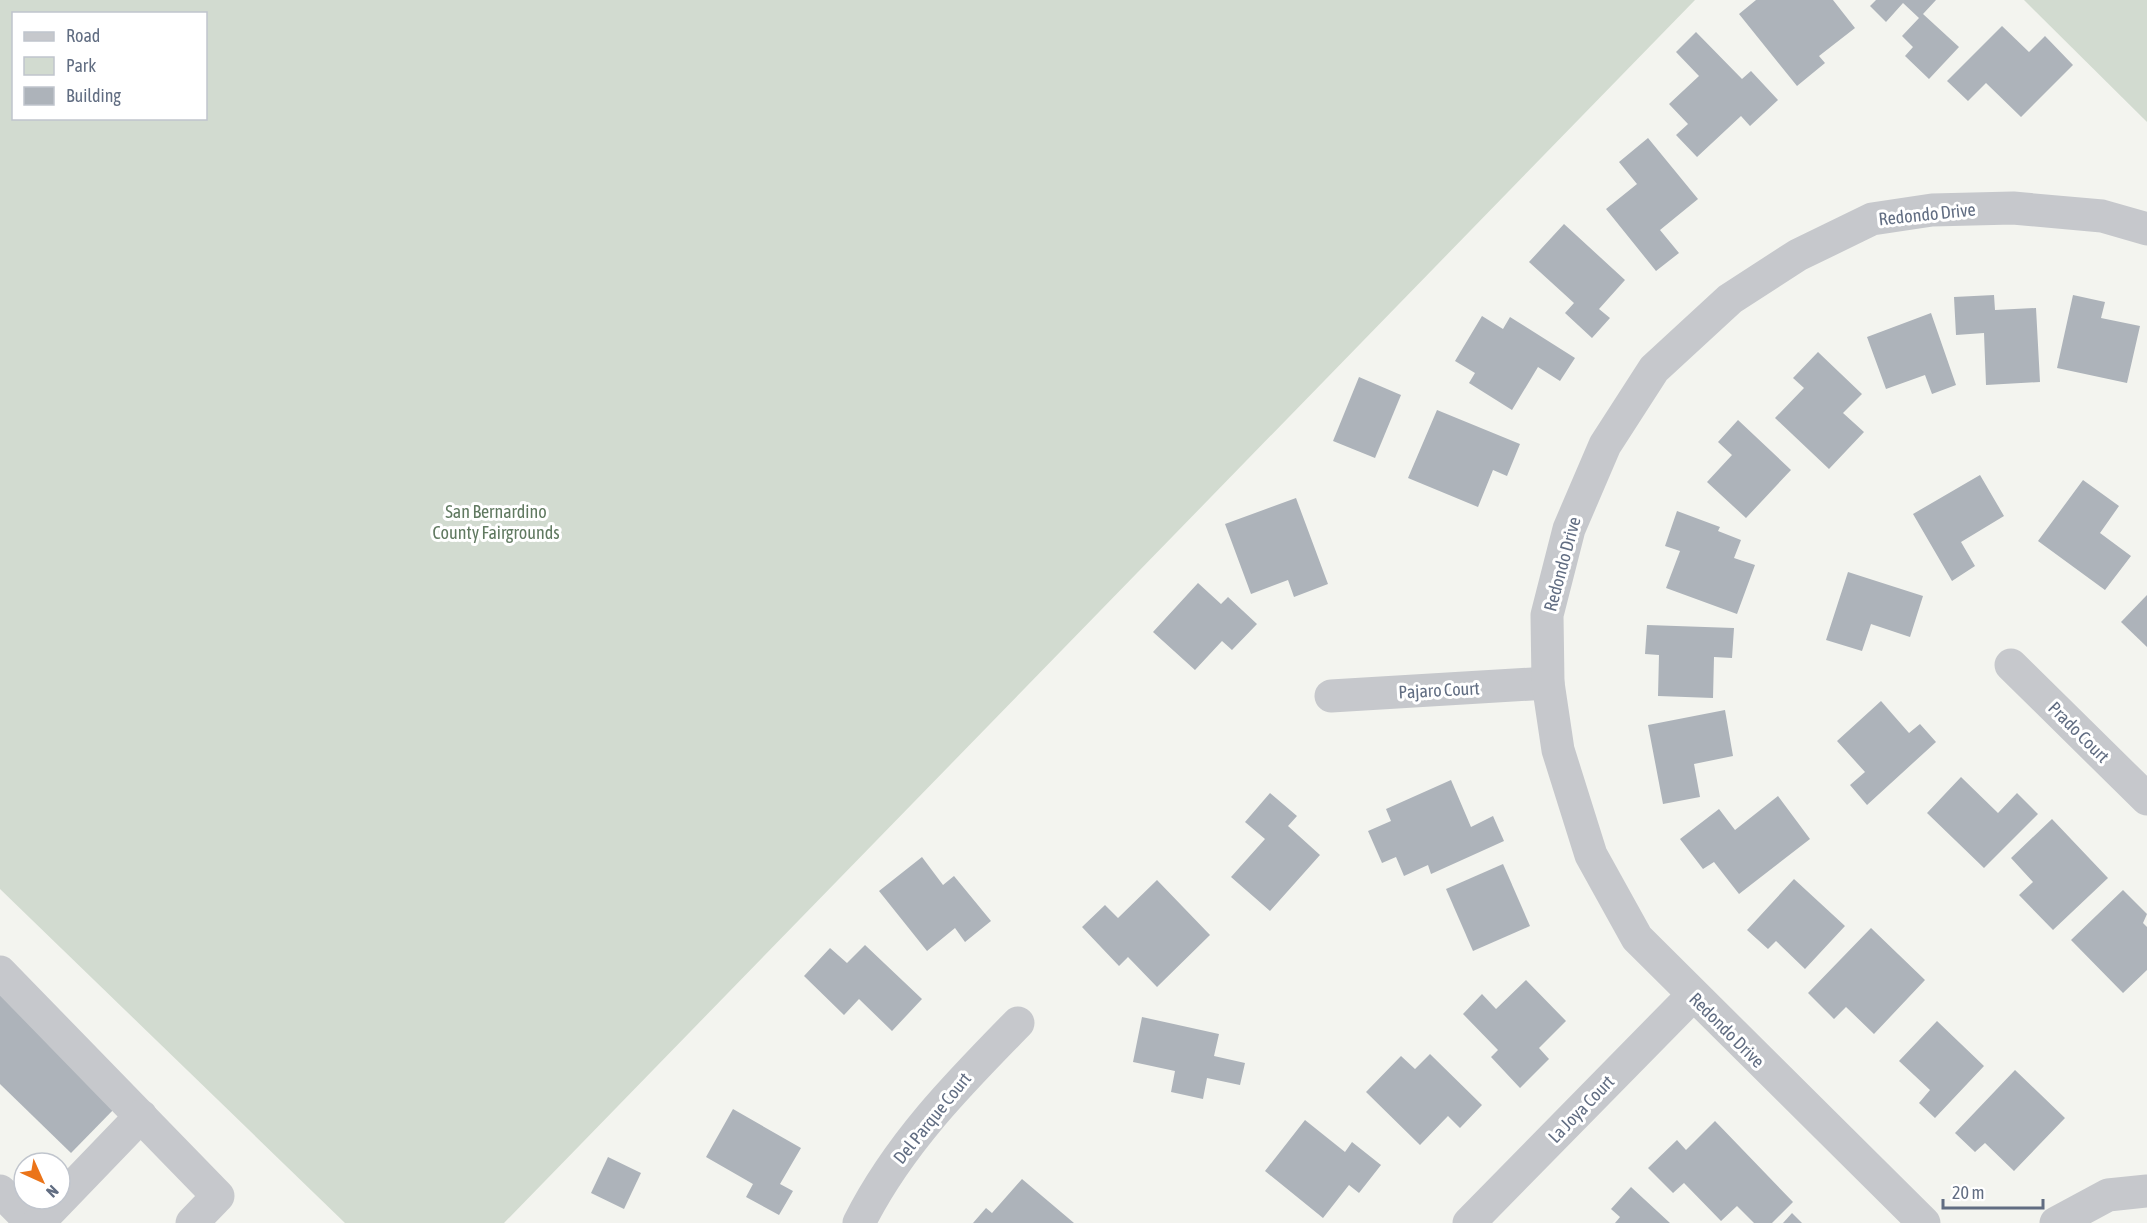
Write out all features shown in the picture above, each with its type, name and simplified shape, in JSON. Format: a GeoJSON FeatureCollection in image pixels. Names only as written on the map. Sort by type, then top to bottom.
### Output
{"type":"FeatureCollection","features":[{"type":"Feature","properties":{"kind":"street","name":"Redondo Drive"},"geometry":{"type":"LineString","coordinates":[[1924,1223],[1692,996],[1637,938],[1591,855],[1558,750],[1548,683],[1550,604],[1569,529],[1605,445],[1654,369],[1730,298],[1798,255],[1872,219],[1932,210],[2013,208],[2102,216],[2147,229]]}},
{"type":"Feature","properties":{"kind":"street","name":"Prado Court"},"geometry":{"type":"LineString","coordinates":[[2011,665],[2147,800]]}},
{"type":"Feature","properties":{"kind":"street","name":"Pajaro Court"},"geometry":{"type":"LineString","coordinates":[[1331,696],[1548,683]]}},
{"type":"Feature","properties":{"kind":"street"},"geometry":{"type":"LineString","coordinates":[[0,972],[218,1196],[192,1223]]}},
{"type":"Feature","properties":{"kind":"street","name":"La Joya Court"},"geometry":{"type":"LineString","coordinates":[[1469,1223],[1692,996]]}},
{"type":"Feature","properties":{"kind":"street","name":"Del Parque Court"},"geometry":{"type":"LineString","coordinates":[[859,1223],[910,1142],[950,1092],[1018,1023]]}},
{"type":"Feature","properties":{"kind":"street"},"geometry":{"type":"LineString","coordinates":[[38,1223],[141,1116]]}},
{"type":"Feature","properties":{"kind":"street"},"geometry":{"type":"LineString","coordinates":[[0,1191],[32,1223]]}},
{"type":"Feature","properties":{"kind":"street"},"geometry":{"type":"LineString","coordinates":[[2056,1223],[2108,1195],[2147,1191]]}},
{"type":"Feature","properties":{"kind":"green space","name":"San Bernardino County Fairgrounds"},"geometry":{"type":"Polygon","coordinates":[[[0,0],[1695,0],[504,1223],[345,1223],[0,889],[0,0]]]}},
{"type":"Feature","properties":{"kind":"green space"},"geometry":{"type":"Polygon","coordinates":[[[2024,0],[2147,0],[2147,122],[2024,0]]]}},
{"type":"Feature","properties":{"kind":"building"},"geometry":{"type":"Polygon","coordinates":[[[1756,0],[1833,0],[1855,28],[1819,56],[1825,63],[1797,86],[1739,14],[1756,0]]]}},
{"type":"Feature","properties":{"kind":"building"},"geometry":{"type":"Polygon","coordinates":[[[1876,0],[1936,0],[1923,14],[1959,47],[1929,79],[1905,56],[1913,47],[1902,36],[1919,18],[1903,3],[1886,22],[1870,6],[1876,0]]]}},
{"type":"Feature","properties":{"kind":"building"},"geometry":{"type":"Polygon","coordinates":[[[2002,26],[2029,52],[2045,36],[2073,65],[2021,117],[1986,83],[1968,101],[1947,81],[2002,26]]]}},
{"type":"Feature","properties":{"kind":"building"},"geometry":{"type":"Polygon","coordinates":[[[1696,32],[1742,79],[1751,71],[1778,100],[1750,126],[1741,116],[1697,157],[1676,135],[1688,124],[1669,104],[1699,76],[1676,52],[1696,32]]]}},
{"type":"Feature","properties":{"kind":"building"},"geometry":{"type":"Polygon","coordinates":[[[1648,138],[1698,199],[1660,230],[1679,253],[1656,271],[1606,209],[1637,184],[1619,162],[1648,138]]]}},
{"type":"Feature","properties":{"kind":"building"},"geometry":{"type":"Polygon","coordinates":[[[1564,224],[1625,280],[1599,309],[1610,318],[1592,338],[1565,313],[1574,303],[1529,262],[1564,224]]]}},
{"type":"Feature","properties":{"kind":"building"},"geometry":{"type":"Polygon","coordinates":[[[1994,295],[1995,310],[2036,308],[2040,382],[1986,385],[1984,333],[1956,335],[1954,297],[1994,295]]]}},
{"type":"Feature","properties":{"kind":"building"},"geometry":{"type":"Polygon","coordinates":[[[2073,295],[2105,302],[2101,318],[2140,326],[2127,383],[2057,368],[2073,295]]]}},
{"type":"Feature","properties":{"kind":"building"},"geometry":{"type":"Polygon","coordinates":[[[1931,313],[1956,385],[1932,394],[1925,375],[1886,389],[1867,337],[1931,313]]]}},
{"type":"Feature","properties":{"kind":"building"},"geometry":{"type":"Polygon","coordinates":[[[1482,316],[1503,329],[1510,317],[1575,358],[1560,381],[1538,367],[1512,410],[1469,383],[1475,373],[1455,361],[1482,316]]]}},
{"type":"Feature","properties":{"kind":"building"},"geometry":{"type":"Polygon","coordinates":[[[1818,352],[1862,394],[1843,413],[1864,432],[1829,469],[1775,418],[1804,388],[1793,378],[1818,352]]]}},
{"type":"Feature","properties":{"kind":"building"},"geometry":{"type":"Polygon","coordinates":[[[1359,377],[1401,395],[1375,458],[1333,441],[1359,377]]]}},
{"type":"Feature","properties":{"kind":"building"},"geometry":{"type":"Polygon","coordinates":[[[1437,410],[1520,444],[1507,476],[1493,470],[1478,507],[1408,478],[1437,410]]]}},
{"type":"Feature","properties":{"kind":"building"},"geometry":{"type":"Polygon","coordinates":[[[1738,420],[1791,470],[1746,518],[1707,482],[1732,455],[1718,442],[1738,420]]]}},
{"type":"Feature","properties":{"kind":"building"},"geometry":{"type":"Polygon","coordinates":[[[1980,475],[2004,516],[1961,542],[1975,566],[1952,581],[1913,514],[1980,475]]]}},
{"type":"Feature","properties":{"kind":"building"},"geometry":{"type":"Polygon","coordinates":[[[2083,480],[2119,506],[2100,533],[2131,556],[2105,590],[2038,541],[2083,480]]]}},
{"type":"Feature","properties":{"kind":"building"},"geometry":{"type":"Polygon","coordinates":[[[1296,498],[1328,584],[1294,597],[1288,580],[1251,594],[1225,524],[1296,498]]]}},
{"type":"Feature","properties":{"kind":"building"},"geometry":{"type":"Polygon","coordinates":[[[1677,511],[1720,527],[1718,531],[1741,540],[1734,558],[1755,565],[1737,614],[1666,588],[1680,551],[1665,546],[1677,511]]]}},
{"type":"Feature","properties":{"kind":"building"},"geometry":{"type":"Polygon","coordinates":[[[1848,572],[1923,596],[1910,637],[1871,624],[1862,651],[1826,640],[1848,572]]]}},
{"type":"Feature","properties":{"kind":"building"},"geometry":{"type":"Polygon","coordinates":[[[1198,583],[1221,604],[1228,597],[1257,624],[1232,650],[1222,641],[1195,670],[1153,632],[1198,583]]]}},
{"type":"Feature","properties":{"kind":"building"},"geometry":{"type":"Polygon","coordinates":[[[2147,595],[2147,647],[2121,622],[2147,595]]]}},
{"type":"Feature","properties":{"kind":"building"},"geometry":{"type":"Polygon","coordinates":[[[1647,625],[1734,628],[1732,658],[1714,657],[1713,698],[1658,696],[1659,655],[1645,654],[1647,625]]]}},
{"type":"Feature","properties":{"kind":"building"},"geometry":{"type":"Polygon","coordinates":[[[1881,701],[1909,733],[1920,724],[1936,742],[1867,805],[1850,785],[1865,772],[1837,741],[1881,701]]]}},
{"type":"Feature","properties":{"kind":"building"},"geometry":{"type":"Polygon","coordinates":[[[1725,710],[1733,756],[1694,764],[1700,797],[1663,804],[1648,725],[1725,710]]]}},
{"type":"Feature","properties":{"kind":"building"},"geometry":{"type":"Polygon","coordinates":[[[1961,777],[1998,813],[2017,793],[2038,814],[1984,868],[1927,813],[1961,777]]]}},
{"type":"Feature","properties":{"kind":"building"},"geometry":{"type":"Polygon","coordinates":[[[1451,780],[1471,827],[1493,816],[1504,841],[1431,874],[1428,865],[1404,876],[1396,857],[1382,863],[1368,831],[1391,821],[1386,809],[1451,780]]]}},
{"type":"Feature","properties":{"kind":"building"},"geometry":{"type":"Polygon","coordinates":[[[1270,793],[1297,816],[1288,826],[1320,855],[1270,911],[1231,877],[1265,839],[1245,822],[1270,793]]]}},
{"type":"Feature","properties":{"kind":"building"},"geometry":{"type":"Polygon","coordinates":[[[1778,796],[1810,839],[1739,894],[1714,862],[1703,869],[1680,839],[1719,809],[1735,830],[1778,796]]]}},
{"type":"Feature","properties":{"kind":"building"},"geometry":{"type":"Polygon","coordinates":[[[2052,819],[2108,878],[2053,930],[2019,895],[2033,882],[2011,858],[2052,819]]]}},
{"type":"Feature","properties":{"kind":"building"},"geometry":{"type":"Polygon","coordinates":[[[922,857],[943,885],[954,876],[991,921],[965,942],[955,928],[927,951],[879,891],[922,857]]]}},
{"type":"Feature","properties":{"kind":"building"},"geometry":{"type":"Polygon","coordinates":[[[1503,864],[1530,926],[1473,951],[1446,889],[1503,864]]]}},
{"type":"Feature","properties":{"kind":"building"},"geometry":{"type":"Polygon","coordinates":[[[1794,879],[1845,926],[1805,969],[1776,941],[1768,949],[1747,930],[1794,879]]]}},
{"type":"Feature","properties":{"kind":"building"},"geometry":{"type":"Polygon","coordinates":[[[1157,880],[1210,935],[1157,987],[1128,957],[1119,966],[1082,927],[1105,905],[1118,918],[1157,880]]]}},
{"type":"Feature","properties":{"kind":"building"},"geometry":{"type":"Polygon","coordinates":[[[2123,890],[2147,914],[2143,923],[2147,927],[2147,970],[2123,993],[2071,940],[2123,890]]]}},
{"type":"Feature","properties":{"kind":"building"},"geometry":{"type":"Polygon","coordinates":[[[1871,928],[1925,980],[1874,1034],[1846,1007],[1834,1019],[1808,993],[1871,928]]]}},
{"type":"Feature","properties":{"kind":"building"},"geometry":{"type":"Polygon","coordinates":[[[865,945],[922,999],[892,1031],[859,999],[844,1015],[804,976],[830,948],[847,963],[865,945]]]}},
{"type":"Feature","properties":{"kind":"building"},"geometry":{"type":"Polygon","coordinates":[[[1526,980],[1566,1021],[1539,1048],[1549,1059],[1520,1088],[1491,1057],[1498,1050],[1463,1014],[1482,994],[1496,1009],[1526,980]]]}},
{"type":"Feature","properties":{"kind":"building"},"geometry":{"type":"Polygon","coordinates":[[[0,994],[116,1107],[72,1152],[0,1084],[0,994]]]}},
{"type":"Feature","properties":{"kind":"building"},"geometry":{"type":"Polygon","coordinates":[[[1142,1017],[1219,1034],[1214,1056],[1245,1063],[1240,1085],[1207,1078],[1203,1099],[1171,1092],[1175,1071],[1133,1062],[1142,1017]]]}},
{"type":"Feature","properties":{"kind":"building"},"geometry":{"type":"Polygon","coordinates":[[[1937,1021],[1984,1066],[1935,1118],[1919,1103],[1930,1090],[1899,1061],[1937,1021]]]}},
{"type":"Feature","properties":{"kind":"building"},"geometry":{"type":"Polygon","coordinates":[[[1430,1054],[1482,1105],[1460,1128],[1448,1116],[1420,1145],[1366,1092],[1401,1056],[1415,1069],[1430,1054]]]}},
{"type":"Feature","properties":{"kind":"building"},"geometry":{"type":"Polygon","coordinates":[[[2015,1070],[2065,1118],[2014,1171],[1985,1143],[1975,1152],[1955,1133],[2015,1070]]]}},
{"type":"Feature","properties":{"kind":"building"},"geometry":{"type":"Polygon","coordinates":[[[733,1109],[801,1148],[780,1184],[793,1191],[779,1215],[746,1197],[753,1184],[706,1157],[733,1109]]]}},
{"type":"Feature","properties":{"kind":"building"},"geometry":{"type":"Polygon","coordinates":[[[1305,1120],[1345,1152],[1352,1142],[1381,1165],[1359,1193],[1349,1185],[1323,1218],[1265,1171],[1305,1120]]]}},
{"type":"Feature","properties":{"kind":"building"},"geometry":{"type":"Polygon","coordinates":[[[1715,1121],[1793,1202],[1772,1223],[1754,1223],[1737,1206],[1721,1221],[1684,1183],[1673,1193],[1648,1168],[1677,1140],[1686,1150],[1715,1121]]]}},
{"type":"Feature","properties":{"kind":"building"},"geometry":{"type":"Polygon","coordinates":[[[608,1157],[641,1173],[624,1209],[591,1193],[608,1157]]]}},
{"type":"Feature","properties":{"kind":"building"},"geometry":{"type":"Polygon","coordinates":[[[1022,1179],[1074,1223],[973,1223],[986,1208],[992,1213],[1022,1179]]]}},
{"type":"Feature","properties":{"kind":"building"},"geometry":{"type":"Polygon","coordinates":[[[1631,1187],[1670,1223],[1615,1223],[1620,1217],[1611,1209],[1631,1187]]]}},
{"type":"Feature","properties":{"kind":"building"},"geometry":{"type":"Polygon","coordinates":[[[1792,1213],[1802,1223],[1783,1223],[1792,1213]]]}}]}
